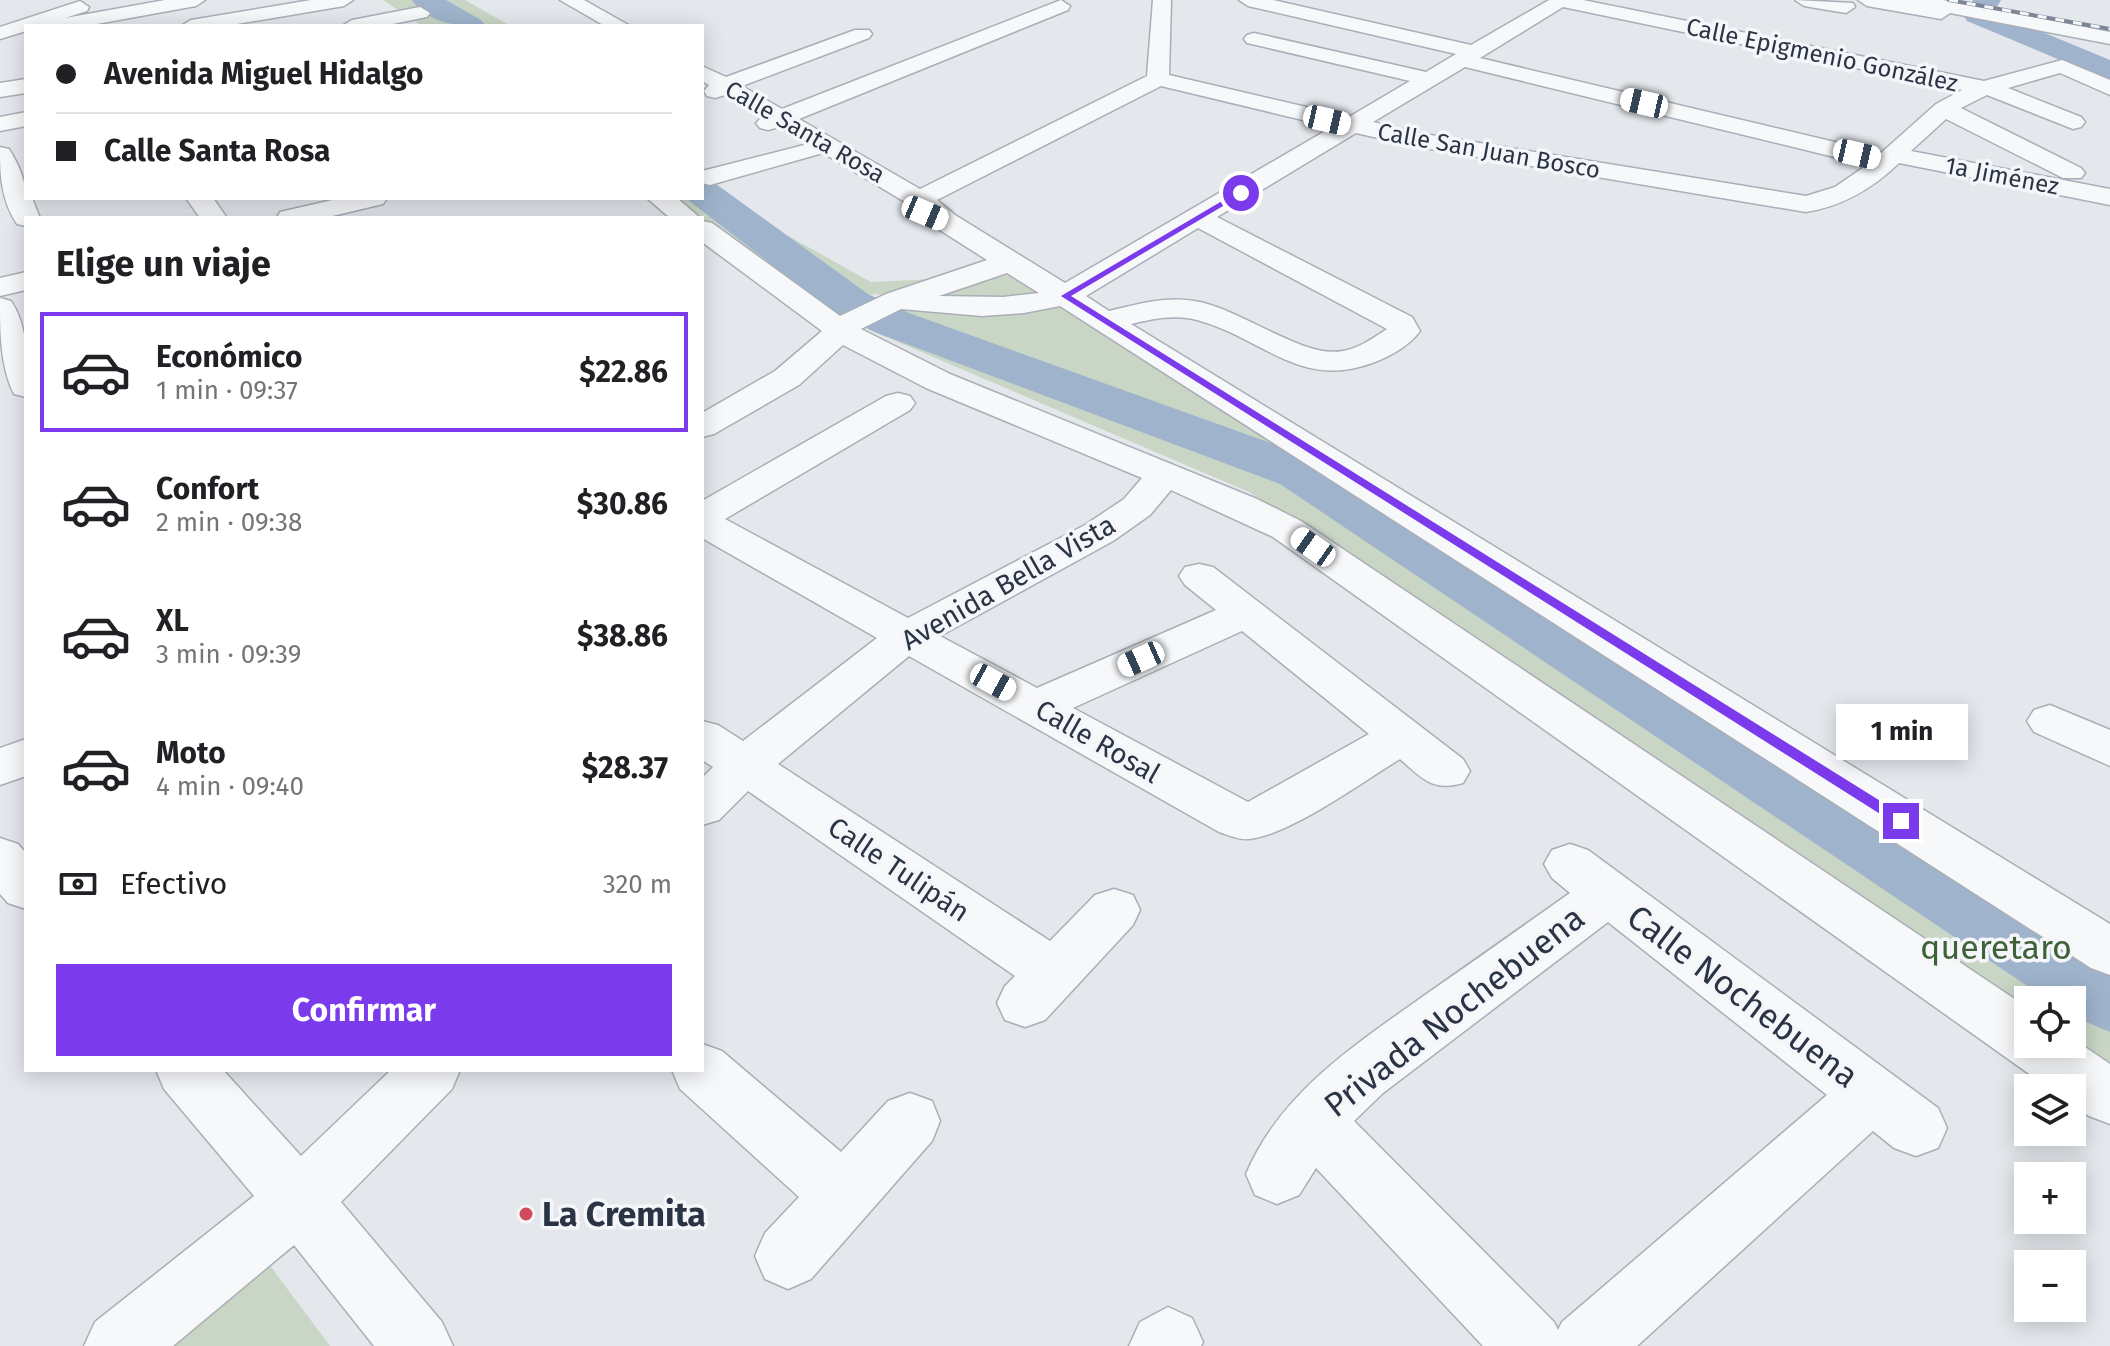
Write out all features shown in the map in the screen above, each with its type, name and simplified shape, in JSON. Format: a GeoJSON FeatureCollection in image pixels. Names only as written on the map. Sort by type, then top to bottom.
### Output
{"type":"FeatureCollection","features":[{"type":"Feature","properties":{"kind":"street"},"geometry":{"type":"LineString","coordinates":[[26,24],[105,0]]}},
{"type":"Feature","properties":{"kind":"street"},"geometry":{"type":"LineString","coordinates":[[65,24],[196,0]]}},
{"type":"Feature","properties":{"kind":"street"},"geometry":{"type":"LineString","coordinates":[[203,24],[344,0]]}},
{"type":"Feature","properties":{"kind":"street"},"geometry":{"type":"LineString","coordinates":[[399,0],[435,24]]}},
{"type":"Feature","properties":{"kind":"street"},"geometry":{"type":"LineString","coordinates":[[919,199],[1158,79],[1162,0]]}},
{"type":"Feature","properties":{"kind":"street","name":"1a Jiménez"},"geometry":{"type":"LineString","coordinates":[[1248,0],[1891,158],[2110,197]]}},
{"type":"Feature","properties":{"kind":"street"},"geometry":{"type":"LineString","coordinates":[[1804,0],[1846,7]]}},
{"type":"Feature","properties":{"kind":"street"},"geometry":{"type":"LineString","coordinates":[[1867,0],[2008,17],[2110,38]]}},
{"type":"Feature","properties":{"kind":"street"},"geometry":{"type":"LineString","coordinates":[[1914,0],[1947,10]]}},
{"type":"Feature","properties":{"kind":"street"},"geometry":{"type":"LineString","coordinates":[[892,303],[998,307],[1065,296],[1561,1]]}},
{"type":"Feature","properties":{"kind":"street","name":"Calle Epigmenio González"},"geometry":{"type":"LineString","coordinates":[[1561,1],[1989,89],[2014,96],[2073,122]]}},
{"type":"Feature","properties":{"kind":"street"},"geometry":{"type":"LineString","coordinates":[[585,11],[618,4]]}},
{"type":"Feature","properties":{"kind":"street"},"geometry":{"type":"LineString","coordinates":[[776,120],[1061,6]]}},
{"type":"Feature","properties":{"kind":"street"},"geometry":{"type":"LineString","coordinates":[[2053,7],[2110,20]]}},
{"type":"Feature","properties":{"kind":"street"},"geometry":{"type":"LineString","coordinates":[[585,11],[615,24]]}},
{"type":"Feature","properties":{"kind":"street"},"geometry":{"type":"LineString","coordinates":[[362,24],[420,13]]}},
{"type":"Feature","properties":{"kind":"street"},"geometry":{"type":"LineString","coordinates":[[0,34],[24,25]]}},
{"type":"Feature","properties":{"kind":"street"},"geometry":{"type":"LineString","coordinates":[[2037,25],[2110,56]]}},
{"type":"Feature","properties":{"kind":"street"},"geometry":{"type":"LineString","coordinates":[[0,34],[24,31]]}},
{"type":"Feature","properties":{"kind":"street"},"geometry":{"type":"LineString","coordinates":[[711,83],[862,34]]}},
{"type":"Feature","properties":{"kind":"street"},"geometry":{"type":"LineString","coordinates":[[1254,39],[1429,79]]}},
{"type":"Feature","properties":{"kind":"street"},"geometry":{"type":"LineString","coordinates":[[1994,63],[2051,69],[2110,88]]}},
{"type":"Feature","properties":{"kind":"street"},"geometry":{"type":"LineString","coordinates":[[1891,158],[1944,109],[1989,89],[2051,69]]}},
{"type":"Feature","properties":{"kind":"street","name":"Calle San Juan Bosco"},"geometry":{"type":"LineString","coordinates":[[1158,79],[1354,126],[1625,176],[1792,202],[1823,204],[1891,158]]}},
{"type":"Feature","properties":{"kind":"street","name":"Calle Santa Rosa"},"geometry":{"type":"LineString","coordinates":[[711,83],[776,120],[905,205],[945,221]]}},
{"type":"Feature","properties":{"kind":"street"},"geometry":{"type":"LineString","coordinates":[[0,90],[24,86]]}},
{"type":"Feature","properties":{"kind":"street"},"geometry":{"type":"LineString","coordinates":[[1944,109],[2072,173]]}},
{"type":"Feature","properties":{"kind":"street"},"geometry":{"type":"LineString","coordinates":[[0,124],[24,119]]}},
{"type":"Feature","properties":{"kind":"street","name":"Calle Santa Rosa"},"geometry":{"type":"LineString","coordinates":[[776,120],[830,155],[919,199],[945,221],[2110,952]]}},
{"type":"Feature","properties":{"kind":"street"},"geometry":{"type":"LineString","coordinates":[[0,154],[26,216]]}},
{"type":"Feature","properties":{"kind":"street"},"geometry":{"type":"LineString","coordinates":[[710,177],[830,155]]}},
{"type":"Feature","properties":{"kind":"street"},"geometry":{"type":"LineString","coordinates":[[298,216],[366,200]]}},
{"type":"Feature","properties":{"kind":"street"},"geometry":{"type":"LineString","coordinates":[[663,200],[684,216]]}},
{"type":"Feature","properties":{"kind":"street"},"geometry":{"type":"LineString","coordinates":[[1105,321],[1143,311],[1198,310],[1294,356],[1326,362],[1371,354],[1404,331],[1401,324],[1392,319],[1199,218]]}},
{"type":"Feature","properties":{"kind":"street"},"geometry":{"type":"LineString","coordinates":[[704,230],[846,326],[938,381],[1244,507],[1287,529],[2014,1030]]}},
{"type":"Feature","properties":{"kind":"street"},"geometry":{"type":"LineString","coordinates":[[704,424],[787,378],[846,326],[892,303],[1010,262]]}},
{"type":"Feature","properties":{"kind":"street"},"geometry":{"type":"LineString","coordinates":[[0,287],[24,281]]}},
{"type":"Feature","properties":{"kind":"street"},"geometry":{"type":"LineString","coordinates":[[0,307],[24,381]]}},
{"type":"Feature","properties":{"kind":"street"},"geometry":{"type":"LineString","coordinates":[[704,518],[898,403]]}},
{"type":"Feature","properties":{"kind":"street","name":"Avenida Bella Vista"},"geometry":{"type":"LineString","coordinates":[[704,805],[745,765],[907,636],[1099,533],[1137,507],[1164,476]]}},
{"type":"Feature","properties":{"kind":"street","name":"Calle Rosal"},"geometry":{"type":"LineString","coordinates":[[704,520],[1226,813],[1248,821],[1265,816],[1401,737]]}},
{"type":"Feature","properties":{"kind":"street"},"geometry":{"type":"LineString","coordinates":[[1199,576],[1446,771]]}},
{"type":"Feature","properties":{"kind":"street"},"geometry":{"type":"LineString","coordinates":[[1037,706],[1246,613]]}},
{"type":"Feature","properties":{"kind":"street"},"geometry":{"type":"LineString","coordinates":[[2050,721],[2110,749]]}},
{"type":"Feature","properties":{"kind":"street","name":"Calle Tulipán"},"geometry":{"type":"LineString","coordinates":[[704,738],[745,765],[1040,988],[1114,910]]}},
{"type":"Feature","properties":{"kind":"street"},"geometry":{"type":"LineString","coordinates":[[0,768],[24,757]]}},
{"type":"Feature","properties":{"kind":"street"},"geometry":{"type":"LineString","coordinates":[[0,858],[24,886]]}},
{"type":"Feature","properties":{"kind":"street","name":"Calle Nochebuena"},"geometry":{"type":"LineString","coordinates":[[1586,1346],[1894,1111],[1589,879]]}},
{"type":"Feature","properties":{"kind":"street","name":"Privada Nochebuena"},"geometry":{"type":"LineString","coordinates":[[1277,1174],[1312,1121],[1362,1074],[1589,879]]}},
{"type":"Feature","properties":{"kind":"street"},"geometry":{"type":"LineString","coordinates":[[2053,1058],[2110,1097]]}},
{"type":"Feature","properties":{"kind":"street"},"geometry":{"type":"LineString","coordinates":[[187,1072],[299,1201],[418,1346]]}},
{"type":"Feature","properties":{"kind":"street"},"geometry":{"type":"LineString","coordinates":[[119,1346],[299,1201],[429,1072]]}},
{"type":"Feature","properties":{"kind":"street"},"geometry":{"type":"LineString","coordinates":[[703,1072],[843,1195]]}},
{"type":"Feature","properties":{"kind":"street"},"geometry":{"type":"LineString","coordinates":[[788,1256],[910,1121]]}},
{"type":"Feature","properties":{"kind":"street"},"geometry":{"type":"LineString","coordinates":[[1312,1121],[1530,1346]]}},
{"type":"Feature","properties":{"kind":"green space"},"geometry":{"type":"Polygon","coordinates":[[[383,0],[465,0],[507,24],[419,24],[383,0]]]}},
{"type":"Feature","properties":{"kind":"green space","name":"queretaro"},"geometry":{"type":"Polygon","coordinates":[[[704,189],[871,282],[1017,275],[2110,952],[2110,1098],[2082,1058],[2086,1058],[2086,986],[2014,986],[2014,1030],[1560,707],[1249,492],[851,322],[949,293],[793,296],[704,229],[704,216],[686,216],[666,200],[704,200],[704,189]]]}},
{"type":"Feature","properties":{"kind":"green space"},"geometry":{"type":"Polygon","coordinates":[[[265,1259],[330,1346],[148,1346],[265,1259]]]}},
{"type":"Feature","properties":{"kind":"waterway"},"geometry":{"type":"LineString","coordinates":[[426,0],[468,24]]}},
{"type":"Feature","properties":{"kind":"waterway"},"geometry":{"type":"LineString","coordinates":[[1987,0],[1977,15],[2110,71]]}},
{"type":"Feature","properties":{"kind":"waterway"},"geometry":{"type":"LineString","coordinates":[[704,193],[852,304],[893,323],[1299,472],[2110,996]]}},
{"type":"Feature","properties":{"kind":"railway"},"geometry":{"type":"LineString","coordinates":[[1949,0],[2110,29]]}},
{"type":"Feature","properties":{"kind":"place","name":"La Cremita"},"geometry":{"type":"Point","coordinates":[526,1214]}},
{"type":"Feature","properties":{"kind":"route"},"geometry":{"type":"LineString","coordinates":[[1241,193],[1065,296],[1901,821]]}}]}
